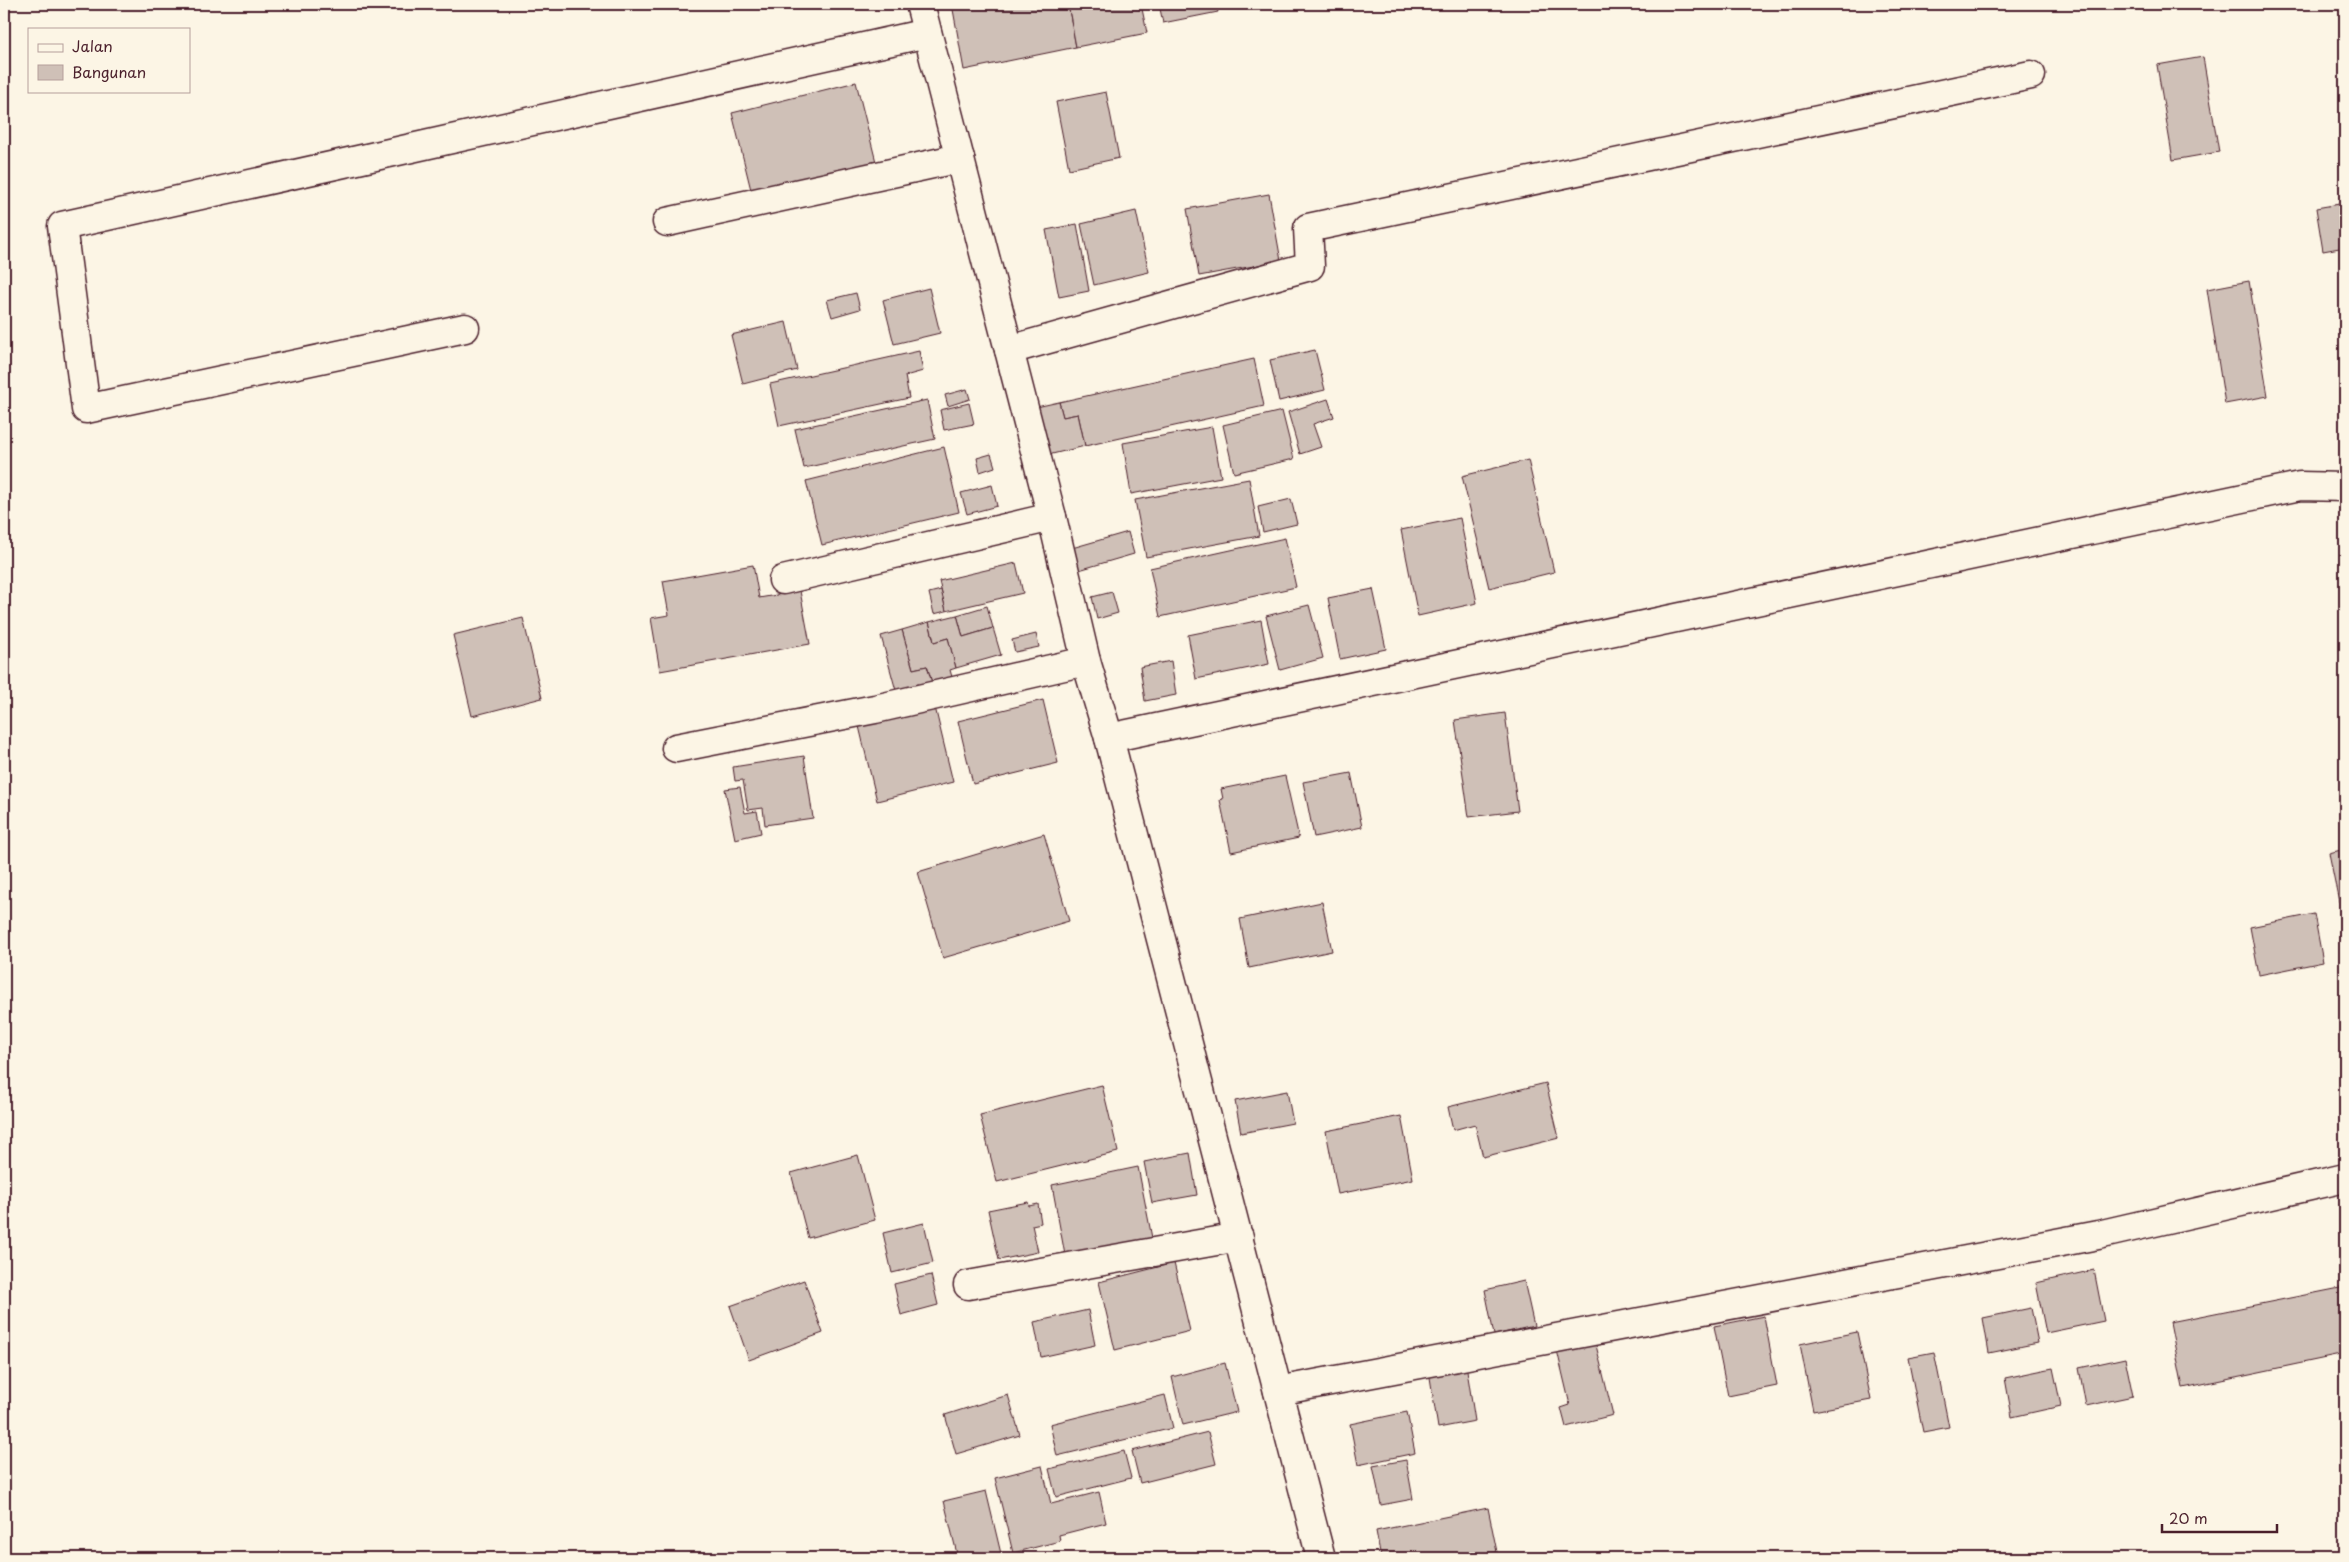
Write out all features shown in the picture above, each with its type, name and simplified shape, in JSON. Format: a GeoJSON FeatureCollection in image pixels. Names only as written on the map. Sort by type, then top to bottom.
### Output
{"type":"FeatureCollection","features":[{"type":"Feature","properties":{"kind":"street"},"geometry":{"type":"LineString","coordinates":[[920,4],[1052,518],[1086,661],[1109,738],[1321,1558]]}},
{"type":"Feature","properties":{"kind":"street"},"geometry":{"type":"LineString","coordinates":[[465,328],[86,410],[62,226],[927,33]]}},
{"type":"Feature","properties":{"kind":"street"},"geometry":{"type":"LineString","coordinates":[[1009,350],[1310,266],[1308,228],[2031,75]]}},
{"type":"Feature","properties":{"kind":"street"},"geometry":{"type":"LineString","coordinates":[[667,222],[960,158]]}},
{"type":"Feature","properties":{"kind":"street"},"geometry":{"type":"LineString","coordinates":[[1109,738],[2300,486],[2345,487]]}},
{"type":"Feature","properties":{"kind":"street"},"geometry":{"type":"LineString","coordinates":[[783,580],[1052,518]]}},
{"type":"Feature","properties":{"kind":"street"},"geometry":{"type":"LineString","coordinates":[[676,748],[875,709],[1086,661]]}},
{"type":"Feature","properties":{"kind":"street"},"geometry":{"type":"LineString","coordinates":[[1278,1391],[2098,1236],[2345,1178]]}},
{"type":"Feature","properties":{"kind":"street"},"geometry":{"type":"LineString","coordinates":[[968,1285],[1239,1236]]}},
{"type":"Feature","properties":{"kind":"building"},"geometry":{"type":"Polygon","coordinates":[[[952,4],[1068,4],[1076,47],[964,70],[952,4]]]}},
{"type":"Feature","properties":{"kind":"building"},"geometry":{"type":"Polygon","coordinates":[[[1068,4],[1141,4],[1147,33],[1076,47],[1068,4]]]}},
{"type":"Feature","properties":{"kind":"building"},"geometry":{"type":"Polygon","coordinates":[[[1159,4],[1216,4],[1218,12],[1163,23],[1159,4]]]}},
{"type":"Feature","properties":{"kind":"building"},"geometry":{"type":"Polygon","coordinates":[[[2203,57],[2219,152],[2173,160],[2157,65],[2203,57]]]}},
{"type":"Feature","properties":{"kind":"building"},"geometry":{"type":"Polygon","coordinates":[[[856,82],[877,166],[753,198],[732,113],[856,82]]]}},
{"type":"Feature","properties":{"kind":"building"},"geometry":{"type":"Polygon","coordinates":[[[1106,92],[1119,158],[1069,169],[1056,102],[1106,92]]]}},
{"type":"Feature","properties":{"kind":"building"},"geometry":{"type":"Polygon","coordinates":[[[1269,194],[1281,261],[1199,276],[1187,209],[1269,194]]]}},
{"type":"Feature","properties":{"kind":"building"},"geometry":{"type":"Polygon","coordinates":[[[2345,203],[2345,247],[2323,251],[2316,208],[2345,203]]]}},
{"type":"Feature","properties":{"kind":"building"},"geometry":{"type":"Polygon","coordinates":[[[1136,211],[1149,272],[1094,285],[1081,224],[1136,211]]]}},
{"type":"Feature","properties":{"kind":"building"},"geometry":{"type":"Polygon","coordinates":[[[1077,224],[1089,291],[1059,297],[1046,230],[1077,224]]]}},
{"type":"Feature","properties":{"kind":"building"},"geometry":{"type":"Polygon","coordinates":[[[2249,281],[2268,396],[2225,404],[2207,289],[2249,281]]]}},
{"type":"Feature","properties":{"kind":"building"},"geometry":{"type":"Polygon","coordinates":[[[929,288],[940,333],[894,344],[883,300],[929,288]]]}},
{"type":"Feature","properties":{"kind":"building"},"geometry":{"type":"Polygon","coordinates":[[[856,293],[860,309],[832,317],[827,300],[856,293]]]}},
{"type":"Feature","properties":{"kind":"building"},"geometry":{"type":"Polygon","coordinates":[[[786,322],[797,370],[743,384],[731,335],[786,322]]]}},
{"type":"Feature","properties":{"kind":"building"},"geometry":{"type":"Polygon","coordinates":[[[1315,350],[1325,390],[1279,401],[1270,360],[1315,350]]]}},
{"type":"Feature","properties":{"kind":"building"},"geometry":{"type":"Polygon","coordinates":[[[919,351],[923,371],[905,376],[909,398],[779,426],[770,384],[919,351]]]}},
{"type":"Feature","properties":{"kind":"building"},"geometry":{"type":"Polygon","coordinates":[[[1254,359],[1264,406],[1085,446],[1078,414],[1063,417],[1059,402],[1254,359]]]}},
{"type":"Feature","properties":{"kind":"building"},"geometry":{"type":"Polygon","coordinates":[[[967,389],[970,399],[948,406],[945,395],[967,389]]]}},
{"type":"Feature","properties":{"kind":"building"},"geometry":{"type":"Polygon","coordinates":[[[1328,399],[1334,417],[1313,424],[1321,447],[1300,454],[1288,412],[1328,399]]]}},
{"type":"Feature","properties":{"kind":"building"},"geometry":{"type":"Polygon","coordinates":[[[927,400],[935,439],[804,468],[795,429],[927,400]]]}},
{"type":"Feature","properties":{"kind":"building"},"geometry":{"type":"Polygon","coordinates":[[[1059,402],[1063,417],[1078,414],[1085,446],[1044,456],[1032,408],[1059,402]]]}},
{"type":"Feature","properties":{"kind":"building"},"geometry":{"type":"Polygon","coordinates":[[[969,403],[974,424],[944,430],[940,410],[969,403]]]}},
{"type":"Feature","properties":{"kind":"building"},"geometry":{"type":"Polygon","coordinates":[[[1282,411],[1294,459],[1234,473],[1223,425],[1282,411]]]}},
{"type":"Feature","properties":{"kind":"building"},"geometry":{"type":"Polygon","coordinates":[[[1212,427],[1221,477],[1131,494],[1123,443],[1212,427]]]}},
{"type":"Feature","properties":{"kind":"building"},"geometry":{"type":"Polygon","coordinates":[[[944,447],[959,512],[822,545],[806,481],[944,447]]]}},
{"type":"Feature","properties":{"kind":"building"},"geometry":{"type":"Polygon","coordinates":[[[991,454],[995,467],[980,472],[977,458],[991,454]]]}},
{"type":"Feature","properties":{"kind":"building"},"geometry":{"type":"Polygon","coordinates":[[[1528,460],[1554,572],[1489,588],[1462,476],[1528,460]]]}},
{"type":"Feature","properties":{"kind":"building"},"geometry":{"type":"Polygon","coordinates":[[[1249,479],[1259,536],[1146,557],[1135,500],[1249,479]]]}},
{"type":"Feature","properties":{"kind":"building"},"geometry":{"type":"Polygon","coordinates":[[[992,485],[997,506],[967,514],[961,493],[992,485]]]}},
{"type":"Feature","properties":{"kind":"building"},"geometry":{"type":"Polygon","coordinates":[[[1291,499],[1297,524],[1263,532],[1258,507],[1291,499]]]}},
{"type":"Feature","properties":{"kind":"building"},"geometry":{"type":"Polygon","coordinates":[[[1460,518],[1477,603],[1418,616],[1401,530],[1460,518]]]}},
{"type":"Feature","properties":{"kind":"building"},"geometry":{"type":"Polygon","coordinates":[[[1128,532],[1134,554],[1079,570],[1072,548],[1128,532]]]}},
{"type":"Feature","properties":{"kind":"building"},"geometry":{"type":"Polygon","coordinates":[[[1285,538],[1296,587],[1160,617],[1150,568],[1285,538]]]}},
{"type":"Feature","properties":{"kind":"building"},"geometry":{"type":"Polygon","coordinates":[[[1016,563],[1023,593],[946,611],[939,581],[1016,563]]]}},
{"type":"Feature","properties":{"kind":"building"},"geometry":{"type":"Polygon","coordinates":[[[753,565],[759,598],[800,591],[810,644],[660,671],[651,618],[669,615],[663,581],[753,565]]]}},
{"type":"Feature","properties":{"kind":"building"},"geometry":{"type":"Polygon","coordinates":[[[1373,589],[1386,649],[1340,659],[1328,598],[1373,589]]]}},
{"type":"Feature","properties":{"kind":"building"},"geometry":{"type":"Polygon","coordinates":[[[941,590],[946,611],[934,614],[929,593],[941,590]]]}},
{"type":"Feature","properties":{"kind":"building"},"geometry":{"type":"Polygon","coordinates":[[[1112,592],[1118,613],[1097,619],[1092,597],[1112,592]]]}},
{"type":"Feature","properties":{"kind":"building"},"geometry":{"type":"Polygon","coordinates":[[[1309,605],[1323,658],[1280,670],[1266,616],[1309,605]]]}},
{"type":"Feature","properties":{"kind":"building"},"geometry":{"type":"Polygon","coordinates":[[[987,606],[993,628],[963,637],[957,615],[987,606]]]}},
{"type":"Feature","properties":{"kind":"building"},"geometry":{"type":"Polygon","coordinates":[[[957,615],[963,637],[993,628],[1001,655],[956,668],[948,638],[934,642],[929,622],[957,615]]]}},
{"type":"Feature","properties":{"kind":"building"},"geometry":{"type":"Polygon","coordinates":[[[523,618],[542,698],[472,716],[453,635],[523,618]]]}},
{"type":"Feature","properties":{"kind":"building"},"geometry":{"type":"Polygon","coordinates":[[[1261,620],[1269,664],[1196,679],[1188,635],[1261,620]]]}},
{"type":"Feature","properties":{"kind":"building"},"geometry":{"type":"Polygon","coordinates":[[[929,622],[934,642],[948,638],[956,668],[950,670],[952,677],[932,683],[927,666],[913,669],[902,630],[929,622]]]}},
{"type":"Feature","properties":{"kind":"building"},"geometry":{"type":"Polygon","coordinates":[[[902,630],[913,669],[927,666],[932,683],[898,698],[881,636],[902,630]]]}},
{"type":"Feature","properties":{"kind":"building"},"geometry":{"type":"Polygon","coordinates":[[[1036,634],[1039,647],[1015,652],[1012,640],[1036,634]]]}},
{"type":"Feature","properties":{"kind":"building"},"geometry":{"type":"Polygon","coordinates":[[[1171,661],[1176,695],[1145,701],[1140,667],[1171,661]]]}},
{"type":"Feature","properties":{"kind":"building"},"geometry":{"type":"Polygon","coordinates":[[[1043,700],[1058,763],[973,784],[958,721],[1043,700]]]}},
{"type":"Feature","properties":{"kind":"building"},"geometry":{"type":"Polygon","coordinates":[[[934,703],[953,782],[877,801],[858,722],[934,703]]]}},
{"type":"Feature","properties":{"kind":"building"},"geometry":{"type":"Polygon","coordinates":[[[1505,713],[1518,811],[1469,817],[1455,720],[1505,713]]]}},
{"type":"Feature","properties":{"kind":"building"},"geometry":{"type":"Polygon","coordinates":[[[804,756],[813,818],[765,825],[763,808],[748,810],[743,780],[735,781],[733,767],[804,756]]]}},
{"type":"Feature","properties":{"kind":"building"},"geometry":{"type":"Polygon","coordinates":[[[1351,773],[1362,827],[1314,837],[1303,782],[1351,773]]]}},
{"type":"Feature","properties":{"kind":"building"},"geometry":{"type":"Polygon","coordinates":[[[1285,776],[1299,838],[1231,852],[1220,800],[1223,799],[1221,789],[1285,776]]]}},
{"type":"Feature","properties":{"kind":"building"},"geometry":{"type":"Polygon","coordinates":[[[740,787],[745,813],[757,811],[761,833],[735,839],[725,789],[740,787]]]}},
{"type":"Feature","properties":{"kind":"building"},"geometry":{"type":"Polygon","coordinates":[[[1044,834],[1069,921],[943,958],[918,872],[1044,834]]]}},
{"type":"Feature","properties":{"kind":"building"},"geometry":{"type":"Polygon","coordinates":[[[2345,849],[2345,900],[2339,902],[2329,853],[2345,849]]]}},
{"type":"Feature","properties":{"kind":"building"},"geometry":{"type":"Polygon","coordinates":[[[1322,902],[1332,951],[1249,968],[1240,919],[1322,902]]]}},
{"type":"Feature","properties":{"kind":"building"},"geometry":{"type":"Polygon","coordinates":[[[2345,912],[2345,945],[2339,913],[2345,912]]]}},
{"type":"Feature","properties":{"kind":"building"},"geometry":{"type":"Polygon","coordinates":[[[2314,914],[2323,962],[2259,975],[2250,927],[2314,914]]]}},
{"type":"Feature","properties":{"kind":"building"},"geometry":{"type":"Polygon","coordinates":[[[1546,1083],[1559,1138],[1483,1157],[1475,1124],[1453,1130],[1448,1107],[1546,1083]]]}},
{"type":"Feature","properties":{"kind":"building"},"geometry":{"type":"Polygon","coordinates":[[[1102,1085],[1118,1152],[997,1182],[980,1115],[1102,1085]]]}},
{"type":"Feature","properties":{"kind":"building"},"geometry":{"type":"Polygon","coordinates":[[[1287,1091],[1293,1123],[1241,1133],[1235,1101],[1287,1091]]]}},
{"type":"Feature","properties":{"kind":"building"},"geometry":{"type":"Polygon","coordinates":[[[1401,1116],[1413,1179],[1338,1194],[1326,1131],[1401,1116]]]}},
{"type":"Feature","properties":{"kind":"building"},"geometry":{"type":"Polygon","coordinates":[[[1190,1153],[1197,1195],[1152,1203],[1144,1162],[1190,1153]]]}},
{"type":"Feature","properties":{"kind":"building"},"geometry":{"type":"Polygon","coordinates":[[[858,1155],[875,1220],[808,1238],[791,1173],[858,1155]]]}},
{"type":"Feature","properties":{"kind":"building"},"geometry":{"type":"Polygon","coordinates":[[[1138,1167],[1152,1238],[1065,1255],[1052,1185],[1138,1167]]]}},
{"type":"Feature","properties":{"kind":"building"},"geometry":{"type":"Polygon","coordinates":[[[1028,1202],[1029,1206],[1038,1204],[1041,1223],[1032,1225],[1038,1252],[999,1260],[988,1210],[1028,1202]]]}},
{"type":"Feature","properties":{"kind":"building"},"geometry":{"type":"Polygon","coordinates":[[[924,1223],[933,1263],[892,1273],[883,1233],[924,1223]]]}},
{"type":"Feature","properties":{"kind":"building"},"geometry":{"type":"Polygon","coordinates":[[[1174,1263],[1190,1331],[1115,1350],[1099,1282],[1174,1263]]]}},
{"type":"Feature","properties":{"kind":"building"},"geometry":{"type":"Polygon","coordinates":[[[2094,1270],[2104,1321],[2046,1333],[2036,1283],[2094,1270]]]}},
{"type":"Feature","properties":{"kind":"building"},"geometry":{"type":"Polygon","coordinates":[[[931,1275],[938,1305],[901,1315],[894,1284],[931,1275]]]}},
{"type":"Feature","properties":{"kind":"building"},"geometry":{"type":"Polygon","coordinates":[[[804,1280],[823,1333],[749,1360],[730,1306],[804,1280]]]}},
{"type":"Feature","properties":{"kind":"building"},"geometry":{"type":"Polygon","coordinates":[[[1524,1281],[1534,1326],[1494,1335],[1485,1290],[1524,1281]]]}},
{"type":"Feature","properties":{"kind":"building"},"geometry":{"type":"Polygon","coordinates":[[[2345,1287],[2345,1354],[2183,1388],[2170,1322],[2345,1287]]]}},
{"type":"Feature","properties":{"kind":"building"},"geometry":{"type":"Polygon","coordinates":[[[2031,1308],[2038,1343],[1989,1353],[1983,1318],[2031,1308]]]}},
{"type":"Feature","properties":{"kind":"building"},"geometry":{"type":"Polygon","coordinates":[[[1088,1310],[1095,1345],[1041,1357],[1034,1322],[1088,1310]]]}},
{"type":"Feature","properties":{"kind":"building"},"geometry":{"type":"Polygon","coordinates":[[[1764,1316],[1777,1386],[1728,1396],[1714,1326],[1764,1316]]]}},
{"type":"Feature","properties":{"kind":"building"},"geometry":{"type":"Polygon","coordinates":[[[1857,1332],[1871,1400],[1813,1411],[1800,1344],[1857,1332]]]}},
{"type":"Feature","properties":{"kind":"building"},"geometry":{"type":"Polygon","coordinates":[[[1594,1337],[1613,1415],[1566,1427],[1561,1408],[1570,1405],[1556,1346],[1594,1337]]]}},
{"type":"Feature","properties":{"kind":"building"},"geometry":{"type":"Polygon","coordinates":[[[1934,1352],[1949,1427],[1923,1432],[1908,1357],[1934,1352]]]}},
{"type":"Feature","properties":{"kind":"building"},"geometry":{"type":"Polygon","coordinates":[[[2125,1358],[2133,1396],[2086,1406],[2079,1368],[2125,1358]]]}},
{"type":"Feature","properties":{"kind":"building"},"geometry":{"type":"Polygon","coordinates":[[[1225,1363],[1237,1412],[1183,1425],[1172,1377],[1225,1363]]]}},
{"type":"Feature","properties":{"kind":"building"},"geometry":{"type":"Polygon","coordinates":[[[1466,1364],[1475,1421],[1438,1428],[1429,1371],[1466,1364]]]}},
{"type":"Feature","properties":{"kind":"building"},"geometry":{"type":"Polygon","coordinates":[[[2053,1368],[2061,1406],[2012,1417],[2005,1378],[2053,1368]]]}},
{"type":"Feature","properties":{"kind":"building"},"geometry":{"type":"Polygon","coordinates":[[[1008,1395],[1020,1435],[956,1454],[945,1415],[1008,1395]]]}},
{"type":"Feature","properties":{"kind":"building"},"geometry":{"type":"Polygon","coordinates":[[[1165,1395],[1173,1428],[1057,1456],[1050,1424],[1165,1395]]]}},
{"type":"Feature","properties":{"kind":"building"},"geometry":{"type":"Polygon","coordinates":[[[1407,1412],[1415,1453],[1358,1465],[1350,1424],[1407,1412]]]}},
{"type":"Feature","properties":{"kind":"building"},"geometry":{"type":"Polygon","coordinates":[[[1208,1432],[1216,1464],[1140,1483],[1132,1451],[1208,1432]]]}},
{"type":"Feature","properties":{"kind":"building"},"geometry":{"type":"Polygon","coordinates":[[[1124,1451],[1131,1478],[1056,1497],[1049,1469],[1124,1451]]]}},
{"type":"Feature","properties":{"kind":"building"},"geometry":{"type":"Polygon","coordinates":[[[1406,1460],[1413,1499],[1381,1505],[1373,1466],[1406,1460]]]}},
{"type":"Feature","properties":{"kind":"building"},"geometry":{"type":"Polygon","coordinates":[[[1042,1466],[1051,1504],[1099,1492],[1106,1523],[1059,1535],[1060,1541],[1013,1553],[995,1478],[1042,1466]]]}},
{"type":"Feature","properties":{"kind":"building"},"geometry":{"type":"Polygon","coordinates":[[[986,1491],[1002,1558],[958,1558],[944,1501],[986,1491]]]}},
{"type":"Feature","properties":{"kind":"building"},"geometry":{"type":"Polygon","coordinates":[[[1488,1508],[1497,1552],[1465,1558],[1381,1558],[1376,1531],[1488,1508]]]}}]}
